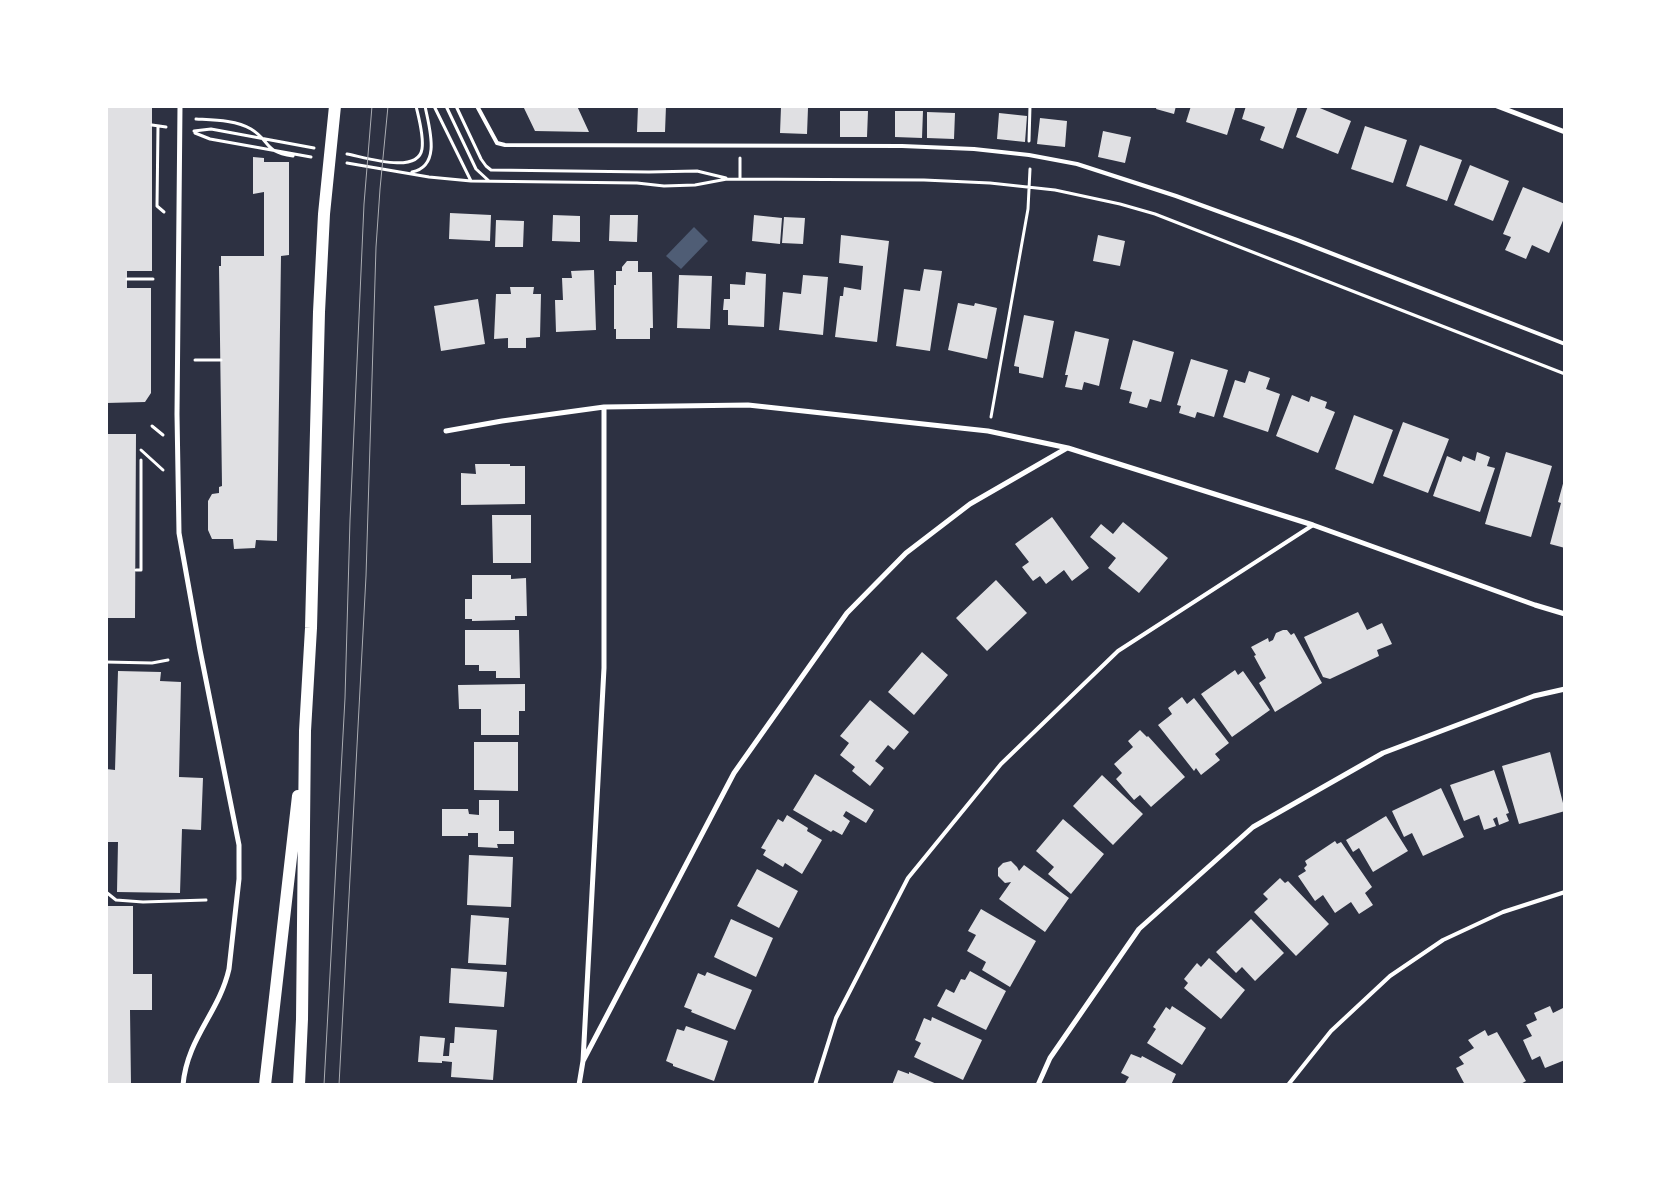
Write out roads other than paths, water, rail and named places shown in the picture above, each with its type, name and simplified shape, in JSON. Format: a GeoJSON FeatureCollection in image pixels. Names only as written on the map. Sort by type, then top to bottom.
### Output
{"type":"FeatureCollection","features":[{"type":"Feature","properties":{"kind":"main road"},"geometry":{"type":"LineString","coordinates":[[300,1085],[305,731],[311,628],[319,312],[324,214],[335,106]]}},
{"type":"Feature","properties":{"kind":"main road"},"geometry":{"type":"LineString","coordinates":[[264,1085],[305,731]]}},
{"type":"Feature","properties":{"kind":"street"},"geometry":{"type":"LineString","coordinates":[[180,106],[177,414],[179,533],[200,650],[240,844],[240,863],[226,984],[188,1056],[183,1085]]}},
{"type":"Feature","properties":{"kind":"street"},"geometry":{"type":"LineString","coordinates":[[1497,106],[1565,132]]}},
{"type":"Feature","properties":{"kind":"street"},"geometry":{"type":"LineString","coordinates":[[446,431],[604,407],[748,405],[988,432],[1068,448],[1313,525],[1535,605],[1565,614]]}},
{"type":"Feature","properties":{"kind":"street"},"geometry":{"type":"LineString","coordinates":[[579,1085],[583,1061],[604,668],[604,407]]}},
{"type":"Feature","properties":{"kind":"street"},"geometry":{"type":"LineString","coordinates":[[583,1061],[734,773],[847,613],[906,553],[970,504],[1068,448]]}},
{"type":"Feature","properties":{"kind":"street"},"geometry":{"type":"LineString","coordinates":[[1038,1085],[1050,1058],[1139,929],[1253,827],[1384,753],[1534,696],[1565,689]]}},
{"type":"Feature","properties":{"kind":"lane"},"geometry":{"type":"LineString","coordinates":[[477,106],[497,143],[506,145],[902,146],[974,149],[1029,155],[1077,164],[1176,196],[1316,247],[1565,344]]}},
{"type":"Feature","properties":{"kind":"lane"},"geometry":{"type":"LineString","coordinates":[[1514,106],[1514,113]]}},
{"type":"Feature","properties":{"kind":"lane"},"geometry":{"type":"LineString","coordinates":[[815,1085],[836,1018],[908,878],[1001,764],[1118,651],[1313,525]]}},
{"type":"Feature","properties":{"kind":"lane"},"geometry":{"type":"LineString","coordinates":[[1288,1085],[1331,1031],[1390,976],[1442,940],[1503,912],[1565,892]]}},
{"type":"Feature","properties":{"kind":"water"},"geometry":{"type":"Polygon","coordinates":[[[694,227],[708,241],[681,269],[666,256],[694,227]]]}},
{"type":"Feature","properties":{"kind":"tram line"},"geometry":{"type":"LineString","coordinates":[[324,1085],[345,698],[350,520],[364,204],[372,106]]}},
{"type":"Feature","properties":{"kind":"tram line"},"geometry":{"type":"LineString","coordinates":[[339,1085],[366,576],[376,247],[388,106]]}}]}
